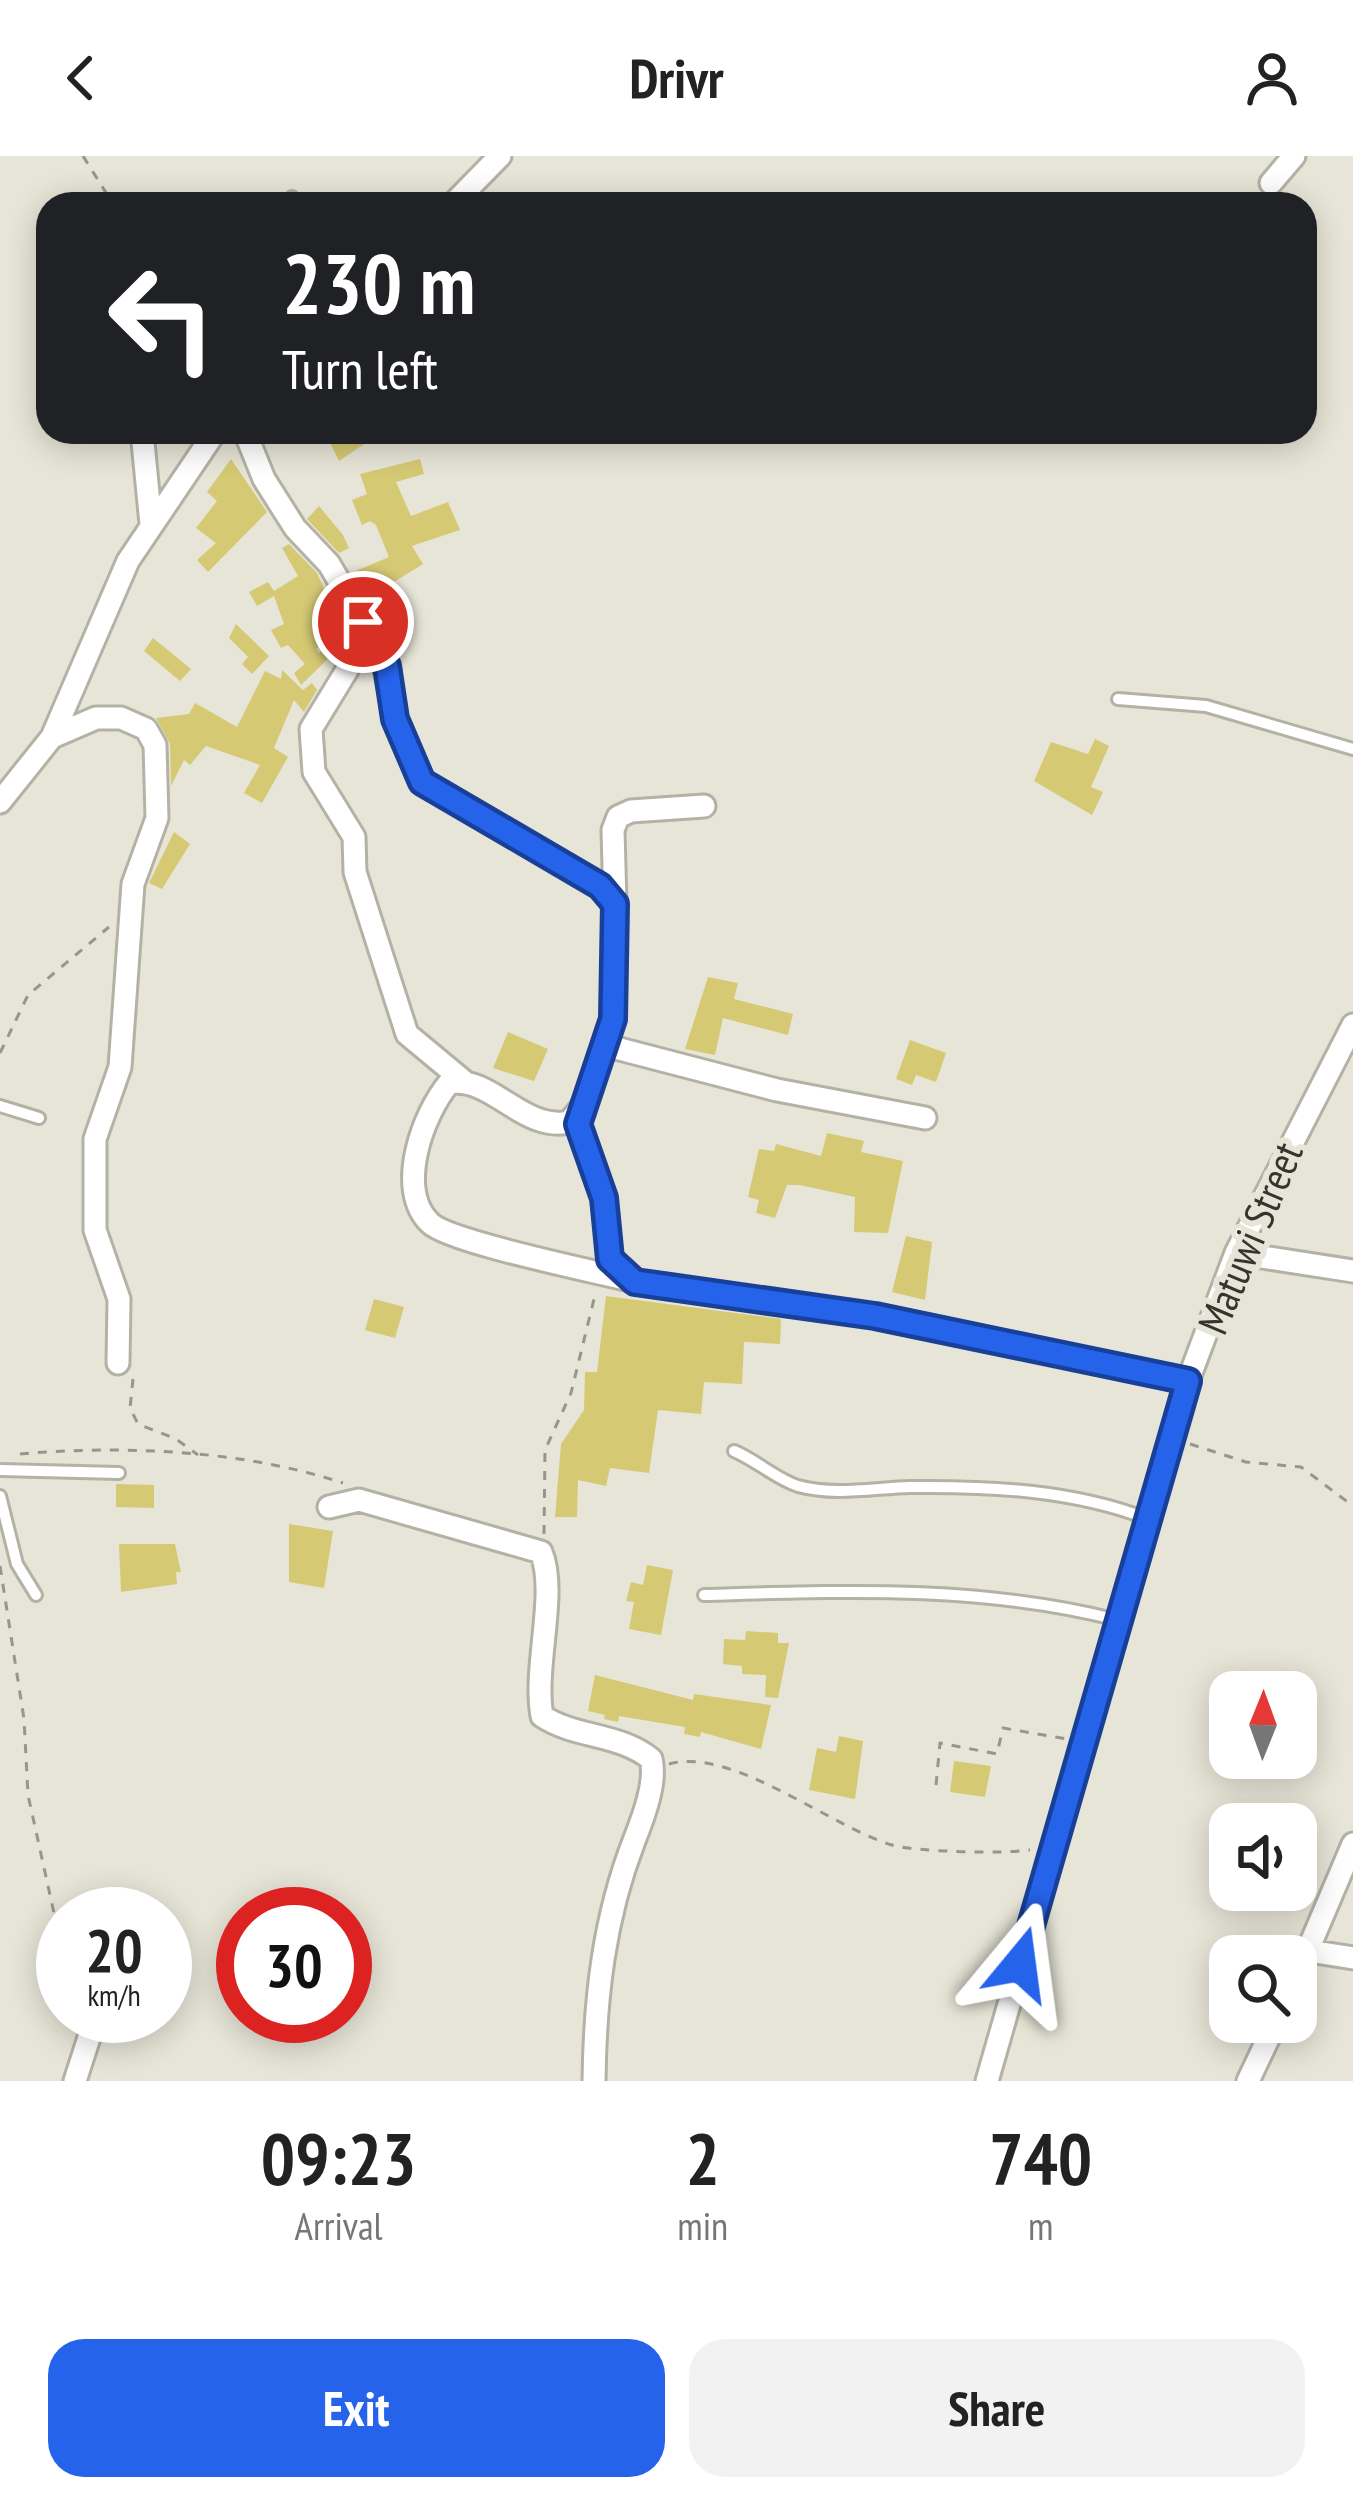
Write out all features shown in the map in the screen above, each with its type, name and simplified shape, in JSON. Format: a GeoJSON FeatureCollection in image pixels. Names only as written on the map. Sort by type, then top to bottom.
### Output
{"type":"FeatureCollection","features":[{"type":"Feature","properties":{"kind":"street"},"geometry":{"type":"LineString","coordinates":[[465,192],[500,156]]}},
{"type":"Feature","properties":{"kind":"street"},"geometry":{"type":"LineString","coordinates":[[1271,183],[1294,156]]}},
{"type":"Feature","properties":{"kind":"street"},"geometry":{"type":"LineString","coordinates":[[143,444],[151,524]]}},
{"type":"Feature","properties":{"kind":"street"},"geometry":{"type":"LineString","coordinates":[[0,802],[52,737],[108,602],[151,524],[207,444]]}},
{"type":"Feature","properties":{"kind":"street"},"geometry":{"type":"LineString","coordinates":[[250,444],[264,479],[295,528],[328,564],[387,666],[395,719],[422,782],[600,886],[615,904]]}},
{"type":"Feature","properties":{"kind":"street"},"geometry":{"type":"LineString","coordinates":[[363,622],[347,670],[310,730],[314,772],[354,837],[358,883],[407,1034],[466,1083],[547,1124],[569,1122],[580,1109],[608,1046],[615,904],[613,830],[618,817],[704,806]]}},
{"type":"Feature","properties":{"kind":"street"},"geometry":{"type":"LineString","coordinates":[[52,737],[108,717],[135,723],[152,737],[157,818],[133,884],[120,1067],[95,1139],[95,1230],[119,1299],[118,1364]]}},
{"type":"Feature","properties":{"kind":"street","name":"Matuwi Street"},"geometry":{"type":"LineString","coordinates":[[987,2081],[1123,1621],[1188,1381],[1236,1253],[1353,1025]]}},
{"type":"Feature","properties":{"kind":"street"},"geometry":{"type":"LineString","coordinates":[[608,1046],[777,1090],[925,1118]]}},
{"type":"Feature","properties":{"kind":"street"},"geometry":{"type":"LineString","coordinates":[[466,1083],[457,1081],[444,1088],[417,1149],[415,1178],[425,1217],[442,1231],[635,1282],[875,1316],[1188,1381]]}},
{"type":"Feature","properties":{"kind":"street"},"geometry":{"type":"LineString","coordinates":[[580,1109],[580,1138],[606,1210],[610,1259],[635,1282]]}},
{"type":"Feature","properties":{"kind":"street"},"geometry":{"type":"LineString","coordinates":[[1236,1253],[1353,1271]]}},
{"type":"Feature","properties":{"kind":"street"},"geometry":{"type":"LineString","coordinates":[[329,1507],[349,1500],[371,1503],[456,1531],[525,1544],[544,1560],[538,1663],[542,1716],[561,1729],[640,1750],[653,1769],[608,1928],[594,2081]]}},
{"type":"Feature","properties":{"kind":"street"},"geometry":{"type":"LineString","coordinates":[[1316,1935],[1353,1844]]}},
{"type":"Feature","properties":{"kind":"street"},"geometry":{"type":"LineString","coordinates":[[1317,1952],[1353,1958]]}},
{"type":"Feature","properties":{"kind":"street"},"geometry":{"type":"LineString","coordinates":[[75,2081],[87,2043]]}},
{"type":"Feature","properties":{"kind":"street"},"geometry":{"type":"LineString","coordinates":[[1248,2081],[1266,2043]]}},
{"type":"Feature","properties":{"kind":"lane"},"geometry":{"type":"LineString","coordinates":[[1118,699],[1206,706],[1353,749]]}},
{"type":"Feature","properties":{"kind":"lane"},"geometry":{"type":"LineString","coordinates":[[0,1106],[39,1118]]}},
{"type":"Feature","properties":{"kind":"lane"},"geometry":{"type":"LineString","coordinates":[[734,1450],[794,1485],[827,1491],[913,1487],[1036,1493],[1111,1504],[1151,1520]]}},
{"type":"Feature","properties":{"kind":"lane"},"geometry":{"type":"LineString","coordinates":[[0,1470],[119,1473]]}},
{"type":"Feature","properties":{"kind":"lane"},"geometry":{"type":"LineString","coordinates":[[0,1496],[16,1564],[36,1595]]}},
{"type":"Feature","properties":{"kind":"lane"},"geometry":{"type":"LineString","coordinates":[[704,1595],[942,1592],[1023,1598],[1123,1621]]}},
{"type":"Feature","properties":{"kind":"path"},"geometry":{"type":"LineString","coordinates":[[83,156],[105,192]]}},
{"type":"Feature","properties":{"kind":"path"},"geometry":{"type":"LineString","coordinates":[[0,1053],[28,995],[131,912]]}},
{"type":"Feature","properties":{"kind":"path"},"geometry":{"type":"LineString","coordinates":[[544,1560],[545,1450],[571,1393],[600,1272]]}},
{"type":"Feature","properties":{"kind":"path"},"geometry":{"type":"LineString","coordinates":[[118,1364],[133,1378],[130,1408],[138,1424],[176,1439],[200,1457]]}},
{"type":"Feature","properties":{"kind":"path"},"geometry":{"type":"LineString","coordinates":[[1173,1435],[1211,1454],[1301,1467],[1353,1506]]}},
{"type":"Feature","properties":{"kind":"path"},"geometry":{"type":"LineString","coordinates":[[2,1456],[127,1451],[200,1457],[308,1472],[352,1486],[371,1503]]}},
{"type":"Feature","properties":{"kind":"path"},"geometry":{"type":"LineString","coordinates":[[0,1566],[24,1718],[28,1795],[48,1887]]}},
{"type":"Feature","properties":{"kind":"path"},"geometry":{"type":"LineString","coordinates":[[936,1784],[940,1743],[997,1754],[1003,1729],[1086,1742]]}},
{"type":"Feature","properties":{"kind":"path"},"geometry":{"type":"LineString","coordinates":[[661,1779],[666,1765],[687,1759],[758,1783],[898,1847],[1014,1852],[1054,1846]]}},
{"type":"Feature","properties":{"kind":"building"},"geometry":{"type":"Polygon","coordinates":[[[331,444],[364,444],[339,461],[331,444]]]}},
{"type":"Feature","properties":{"kind":"building"},"geometry":{"type":"Polygon","coordinates":[[[231,459],[267,512],[208,572],[197,560],[216,543],[196,528],[217,501],[207,492],[231,459]]]}},
{"type":"Feature","properties":{"kind":"building"},"geometry":{"type":"Polygon","coordinates":[[[420,459],[424,474],[396,482],[411,516],[448,502],[460,530],[412,546],[423,564],[386,587],[382,580],[363,588],[356,571],[389,557],[376,525],[370,521],[362,525],[352,500],[367,494],[360,474],[420,459]]]}},
{"type":"Feature","properties":{"kind":"building"},"geometry":{"type":"Polygon","coordinates":[[[319,506],[349,548],[339,553],[307,519],[319,506]]]}},
{"type":"Feature","properties":{"kind":"building"},"geometry":{"type":"Polygon","coordinates":[[[289,544],[317,573],[331,604],[319,610],[331,628],[319,636],[324,642],[316,649],[319,653],[332,642],[338,649],[301,685],[294,673],[305,664],[288,645],[281,648],[271,630],[284,624],[274,596],[257,606],[249,592],[268,582],[274,591],[298,576],[282,548],[289,544]]]}},
{"type":"Feature","properties":{"kind":"building"},"geometry":{"type":"Polygon","coordinates":[[[236,624],[269,656],[252,674],[242,664],[248,657],[229,638],[236,624]]]}},
{"type":"Feature","properties":{"kind":"building"},"geometry":{"type":"Polygon","coordinates":[[[153,638],[191,669],[180,681],[144,651],[153,638]]]}},
{"type":"Feature","properties":{"kind":"building"},"geometry":{"type":"Polygon","coordinates":[[[282,670],[303,690],[312,683],[317,690],[304,712],[294,700],[274,748],[288,757],[262,803],[244,793],[260,765],[206,746],[190,765],[184,760],[171,786],[170,744],[156,718],[189,714],[195,703],[237,727],[265,671],[281,679],[282,670]]]}},
{"type":"Feature","properties":{"kind":"building"},"geometry":{"type":"Polygon","coordinates":[[[1095,739],[1109,746],[1091,787],[1103,792],[1092,815],[1034,781],[1051,742],[1088,754],[1095,739]]]}},
{"type":"Feature","properties":{"kind":"building"},"geometry":{"type":"Polygon","coordinates":[[[174,832],[190,844],[162,889],[149,883],[174,832]]]}},
{"type":"Feature","properties":{"kind":"building"},"geometry":{"type":"Polygon","coordinates":[[[708,977],[738,983],[734,999],[793,1014],[788,1035],[723,1018],[715,1055],[685,1049],[708,977]]]}},
{"type":"Feature","properties":{"kind":"building"},"geometry":{"type":"Polygon","coordinates":[[[508,1032],[548,1049],[534,1081],[493,1068],[508,1032]]]}},
{"type":"Feature","properties":{"kind":"building"},"geometry":{"type":"Polygon","coordinates":[[[910,1040],[946,1053],[936,1082],[916,1075],[912,1085],[896,1079],[910,1040]]]}},
{"type":"Feature","properties":{"kind":"building"},"geometry":{"type":"Polygon","coordinates":[[[827,1133],[864,1141],[861,1152],[903,1161],[888,1233],[854,1232],[855,1197],[800,1185],[787,1185],[775,1218],[756,1213],[759,1200],[748,1197],[759,1149],[774,1151],[776,1144],[821,1156],[827,1133]]]}},
{"type":"Feature","properties":{"kind":"building"},"geometry":{"type":"Polygon","coordinates":[[[906,1236],[932,1242],[925,1300],[892,1292],[906,1236]]]}},
{"type":"Feature","properties":{"kind":"building"},"geometry":{"type":"Polygon","coordinates":[[[606,1296],[781,1319],[780,1344],[744,1342],[742,1384],[704,1382],[701,1414],[658,1410],[649,1473],[610,1468],[606,1486],[578,1480],[577,1517],[555,1517],[561,1444],[584,1410],[585,1372],[597,1372],[606,1296]]]}},
{"type":"Feature","properties":{"kind":"building"},"geometry":{"type":"Polygon","coordinates":[[[374,1299],[404,1307],[395,1338],[365,1330],[374,1299]]]}},
{"type":"Feature","properties":{"kind":"building"},"geometry":{"type":"Polygon","coordinates":[[[116,1484],[154,1485],[154,1508],[116,1507],[116,1484]]]}},
{"type":"Feature","properties":{"kind":"building"},"geometry":{"type":"Polygon","coordinates":[[[289,1524],[333,1531],[324,1588],[289,1582],[289,1524]]]}},
{"type":"Feature","properties":{"kind":"building"},"geometry":{"type":"Polygon","coordinates":[[[119,1544],[175,1544],[181,1572],[176,1572],[177,1584],[121,1592],[119,1544]]]}},
{"type":"Feature","properties":{"kind":"building"},"geometry":{"type":"Polygon","coordinates":[[[647,1565],[673,1570],[661,1635],[629,1629],[634,1602],[626,1601],[631,1582],[643,1585],[647,1565]]]}},
{"type":"Feature","properties":{"kind":"building"},"geometry":{"type":"Polygon","coordinates":[[[746,1631],[778,1633],[778,1643],[789,1643],[778,1698],[765,1697],[766,1675],[742,1674],[742,1666],[723,1664],[724,1639],[745,1640],[746,1631]]]}},
{"type":"Feature","properties":{"kind":"building"},"geometry":{"type":"Polygon","coordinates":[[[595,1675],[693,1700],[694,1694],[771,1705],[761,1749],[701,1732],[700,1737],[684,1734],[685,1727],[619,1716],[618,1722],[604,1719],[605,1715],[588,1711],[595,1675]]]}},
{"type":"Feature","properties":{"kind":"building"},"geometry":{"type":"Polygon","coordinates":[[[839,1736],[863,1741],[855,1799],[809,1790],[817,1748],[836,1752],[839,1736]]]}},
{"type":"Feature","properties":{"kind":"building"},"geometry":{"type":"Polygon","coordinates":[[[954,1761],[991,1766],[985,1797],[950,1792],[954,1761]]]}},
{"type":"Feature","properties":{"kind":"route"},"geometry":{"type":"LineString","coordinates":[[363,622],[387,666],[395,719],[412,770],[422,782],[600,886],[615,904],[613,1019],[608,1046],[578,1124],[604,1198],[607,1249],[617,1270],[635,1282],[875,1316],[1188,1381],[1123,1621],[1020,1964]]}}]}
